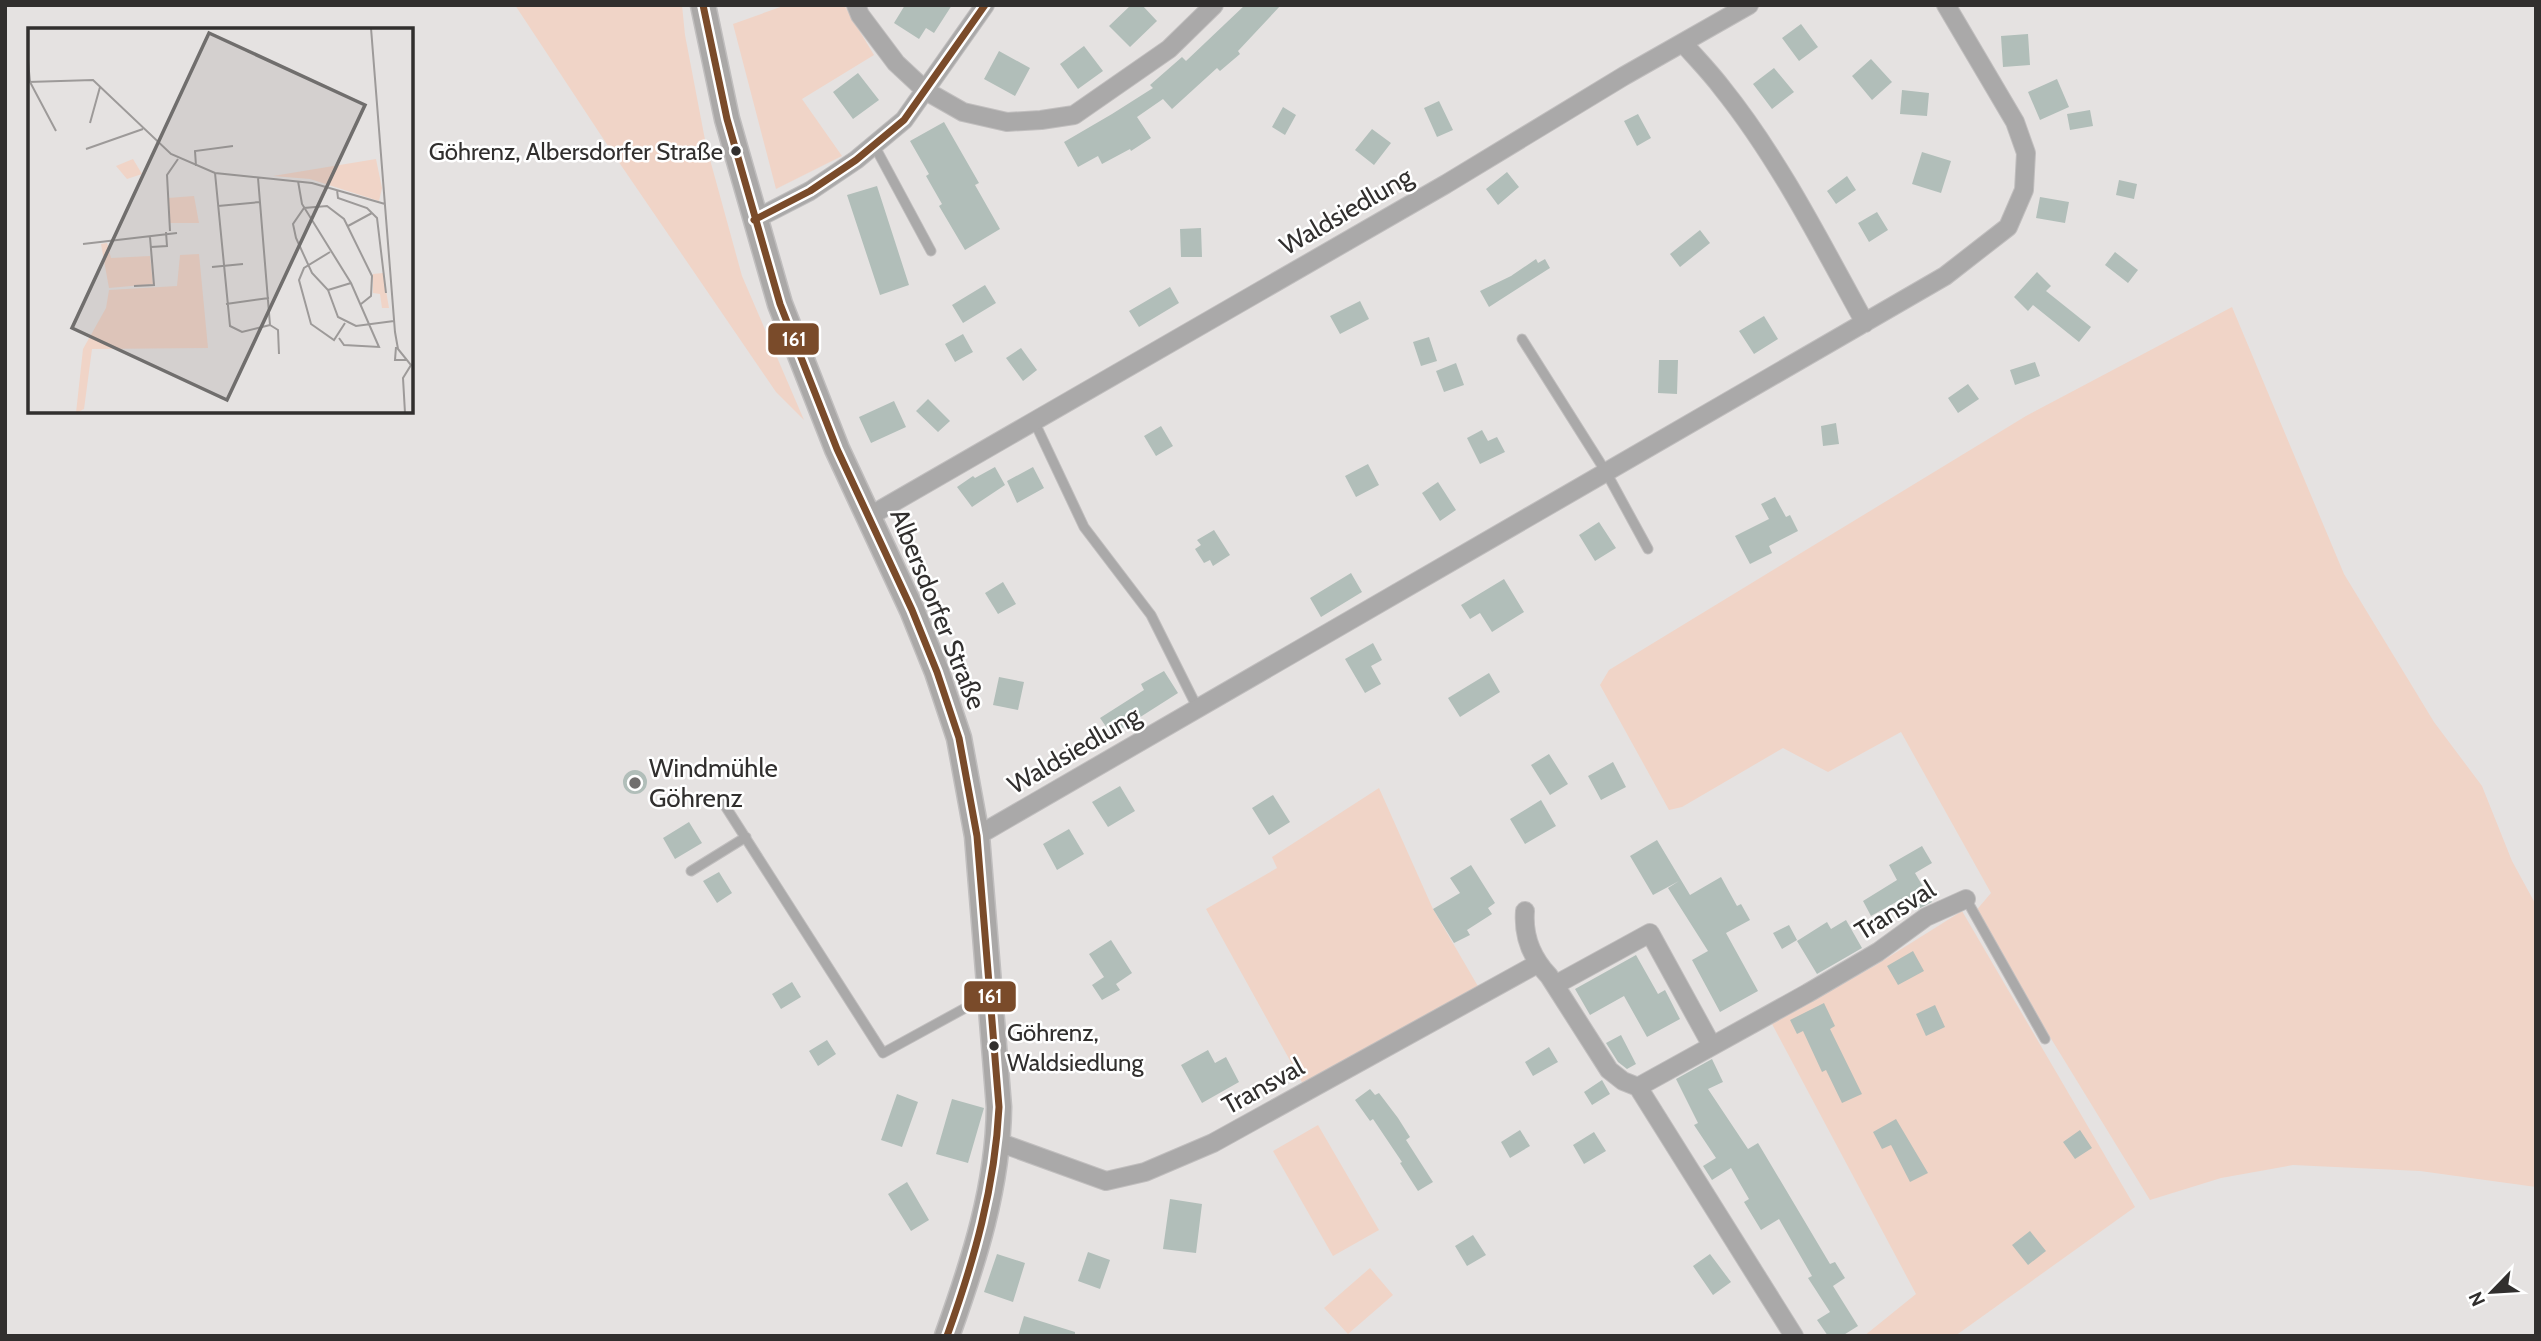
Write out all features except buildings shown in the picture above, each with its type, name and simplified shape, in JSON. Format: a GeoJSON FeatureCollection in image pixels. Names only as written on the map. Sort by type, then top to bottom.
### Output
{"type":"FeatureCollection","features":[{"type":"Feature","properties":{"kind":"street","name":"Albersdorfer Straße"},"geometry":{"type":"LineString","coordinates":[[703,5],[727,119],[780,304],[837,449],[912,610],[937,672],[959,738],[977,836],[999,1107],[998,1142],[987,1210],[947,1336]]}},
{"type":"Feature","properties":{"kind":"street"},"geometry":{"type":"LineString","coordinates":[[856,5],[860,15],[896,63],[926,91],[963,112],[1007,122],[1041,121],[1074,115],[1169,49],[1214,5]]}},
{"type":"Feature","properties":{"kind":"street"},"geometry":{"type":"LineString","coordinates":[[754,220],[810,191],[856,160],[904,120],[985,5]]}},
{"type":"Feature","properties":{"kind":"street","name":"Waldsiedlung"},"geometry":{"type":"LineString","coordinates":[[868,517],[1446,184],[1749,5]]}},
{"type":"Feature","properties":{"kind":"street","name":"Waldsiedlung"},"geometry":{"type":"LineString","coordinates":[[977,836],[1945,276],[2008,227],[2024,190],[2026,153],[2015,122],[1946,5]]}},
{"type":"Feature","properties":{"kind":"street"},"geometry":{"type":"LineString","coordinates":[[1683,43],[1723,88],[1761,142],[1815,231],[1865,323]]}},
{"type":"Feature","properties":{"kind":"street","name":"Transval"},"geometry":{"type":"LineString","coordinates":[[1638,1087],[1878,952],[1926,917],[1966,899]]}},
{"type":"Feature","properties":{"kind":"street"},"geometry":{"type":"LineString","coordinates":[[1525,911],[1524,929],[1537,964],[1555,985],[1609,1070],[1623,1081],[1638,1087],[1794,1336]]}},
{"type":"Feature","properties":{"kind":"street"},"geometry":{"type":"LineString","coordinates":[[1555,985],[1650,933],[1712,1046]]}},
{"type":"Feature","properties":{"kind":"street","name":"Transval"},"geometry":{"type":"LineString","coordinates":[[998,1142],[1106,1181],[1146,1172],[1213,1143],[1537,964]]}},
{"type":"Feature","properties":{"kind":"lane"},"geometry":{"type":"LineString","coordinates":[[874,145],[931,251]]}},
{"type":"Feature","properties":{"kind":"lane"},"geometry":{"type":"LineString","coordinates":[[1522,339],[1606,472],[1648,549]]}},
{"type":"Feature","properties":{"kind":"lane"},"geometry":{"type":"LineString","coordinates":[[1034,421],[1084,527],[1151,615],[1198,709]]}},
{"type":"Feature","properties":{"kind":"lane"},"geometry":{"type":"LineString","coordinates":[[722,800],[883,1053],[990,995]]}},
{"type":"Feature","properties":{"kind":"lane"},"geometry":{"type":"LineString","coordinates":[[691,871],[746,838]]}},
{"type":"Feature","properties":{"kind":"lane","name":"Transval"},"geometry":{"type":"LineString","coordinates":[[1966,899],[2045,1039]]}},
{"type":"Feature","properties":{"kind":"shaded area"},"geometry":{"type":"Polygon","coordinates":[[[515,5],[682,5],[685,35],[706,145],[742,276],[804,420],[776,392],[515,5]]]}},
{"type":"Feature","properties":{"kind":"shaded area"},"geometry":{"type":"Polygon","coordinates":[[[786,5],[844,5],[874,55],[802,99],[842,156],[776,189],[733,24],[786,5]]]}},
{"type":"Feature","properties":{"kind":"shaded area"},"geometry":{"type":"Polygon","coordinates":[[[2232,307],[2344,574],[2434,722],[2482,786],[2512,861],[2536,905],[2536,1187],[2420,1171],[2293,1165],[2221,1178],[2150,1200],[1974,913],[1991,893],[1901,732],[1828,772],[1783,748],[1682,807],[1669,810],[1600,685],[1609,670],[2026,416],[2232,307]]]}},
{"type":"Feature","properties":{"kind":"shaded area"},"geometry":{"type":"Polygon","coordinates":[[[1379,788],[1433,909],[1479,988],[1303,1084],[1206,909],[1277,868],[1272,857],[1379,788]]]}},
{"type":"Feature","properties":{"kind":"shaded area"},"geometry":{"type":"Polygon","coordinates":[[[1962,911],[2135,1207],[1955,1336],[1864,1336],[1916,1294],[1772,1024],[1876,965],[1962,911]]]}},
{"type":"Feature","properties":{"kind":"shaded area"},"geometry":{"type":"Polygon","coordinates":[[[1318,1125],[1379,1230],[1333,1256],[1273,1151],[1318,1125]]]}},
{"type":"Feature","properties":{"kind":"shaded area"},"geometry":{"type":"Polygon","coordinates":[[[1370,1268],[1393,1295],[1348,1334],[1324,1308],[1370,1268]]]}},
{"type":"Feature","properties":{"kind":"transit line","name":"161"},"geometry":{"type":"LineString","coordinates":[[703,5],[727,119],[780,304],[837,449],[912,610],[937,672],[959,738],[977,836],[999,1107],[993,1166],[982,1223],[947,1336]]}},
{"type":"Feature","properties":{"kind":"transit line","name":"161"},"geometry":{"type":"LineString","coordinates":[[754,220],[810,191],[856,160],[904,120],[985,5]]}},
{"type":"Feature","properties":{"kind":"place","name":"Göhrenz, Albersdorfer Straße"},"geometry":{"type":"Point","coordinates":[736,151]}},
{"type":"Feature","properties":{"kind":"place","name":"Windmühle Göhrenz"},"geometry":{"type":"Point","coordinates":[635,783]}},
{"type":"Feature","properties":{"kind":"place","name":"Göhrenz, Waldsiedlung"},"geometry":{"type":"Point","coordinates":[994,1046]}}]}
